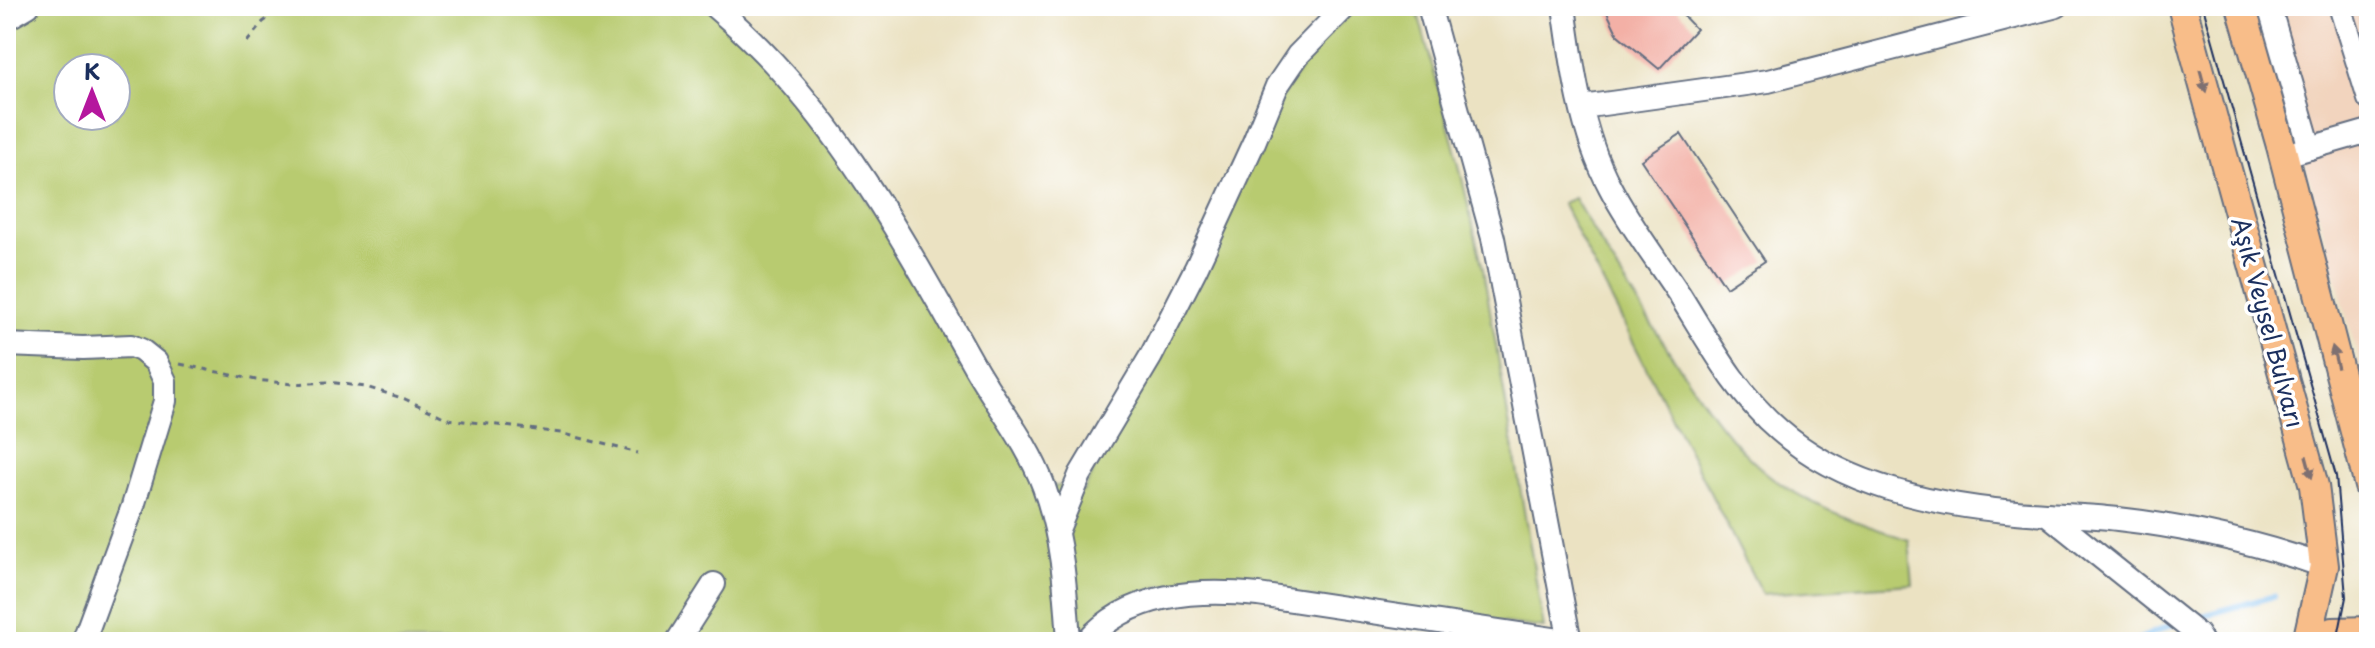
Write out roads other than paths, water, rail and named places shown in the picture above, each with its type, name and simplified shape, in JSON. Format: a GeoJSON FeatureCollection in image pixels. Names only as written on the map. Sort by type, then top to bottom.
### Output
{"type":"FeatureCollection","features":[{"type":"Feature","properties":{"kind":"main road","name":"Aşık Veysel Bulvarı"},"geometry":{"type":"LineString","coordinates":[[2182,6],[2314,486],[2324,566],[2307,642]]}},
{"type":"Feature","properties":{"kind":"main road"},"geometry":{"type":"LineString","coordinates":[[2241,6],[2297,152],[2369,486]]}},
{"type":"Feature","properties":{"kind":"main road"},"geometry":{"type":"LineString","coordinates":[[2307,642],[2333,632],[2369,631]]}},
{"type":"Feature","properties":{"kind":"street"},"geometry":{"type":"LineString","coordinates":[[6,19],[28,6]]}},
{"type":"Feature","properties":{"kind":"street"},"geometry":{"type":"LineString","coordinates":[[714,6],[802,93],[853,160],[900,235],[994,400],[1023,442],[1044,487],[1057,533],[1069,642]]}},
{"type":"Feature","properties":{"kind":"street"},"geometry":{"type":"LineString","coordinates":[[1057,533],[1080,475],[1151,356],[1196,268],[1277,86],[1298,55],[1346,6]]}},
{"type":"Feature","properties":{"kind":"street"},"geometry":{"type":"LineString","coordinates":[[1086,642],[1104,624],[1127,611],[1163,597],[1205,592],[1258,595],[1572,642],[1493,238],[1429,6]]}},
{"type":"Feature","properties":{"kind":"street"},"geometry":{"type":"LineString","coordinates":[[1564,6],[1582,107],[1610,187],[1735,381],[1749,400],[1800,447],[1842,471],[1900,491],[1960,505],[2115,519],[2199,531],[2280,551],[2324,566]]}},
{"type":"Feature","properties":{"kind":"street"},"geometry":{"type":"LineString","coordinates":[[1582,107],[1768,81],[2057,6]]}},
{"type":"Feature","properties":{"kind":"street"},"geometry":{"type":"LineString","coordinates":[[2269,6],[2297,152],[2369,131]]}},
{"type":"Feature","properties":{"kind":"street"},"geometry":{"type":"LineString","coordinates":[[2340,6],[2369,99]]}},
{"type":"Feature","properties":{"kind":"street"},"geometry":{"type":"LineString","coordinates":[[6,345],[131,346],[156,362],[165,381],[165,401],[115,558],[83,642]]}},
{"type":"Feature","properties":{"kind":"street"},"geometry":{"type":"LineString","coordinates":[[2047,514],[2200,638],[2221,642]]}},
{"type":"Feature","properties":{"kind":"street"},"geometry":{"type":"LineString","coordinates":[[677,642],[714,584]]}},
{"type":"Feature","properties":{"kind":"waterway"},"geometry":{"type":"LineString","coordinates":[[2199,617],[2274,596]]}},
{"type":"Feature","properties":{"kind":"waterway"},"geometry":{"type":"LineString","coordinates":[[2133,642],[2171,625]]}},
{"type":"Feature","properties":{"kind":"tram line"},"geometry":{"type":"LineString","coordinates":[[2203,6],[2336,476],[2346,597],[2337,642]]}}]}
